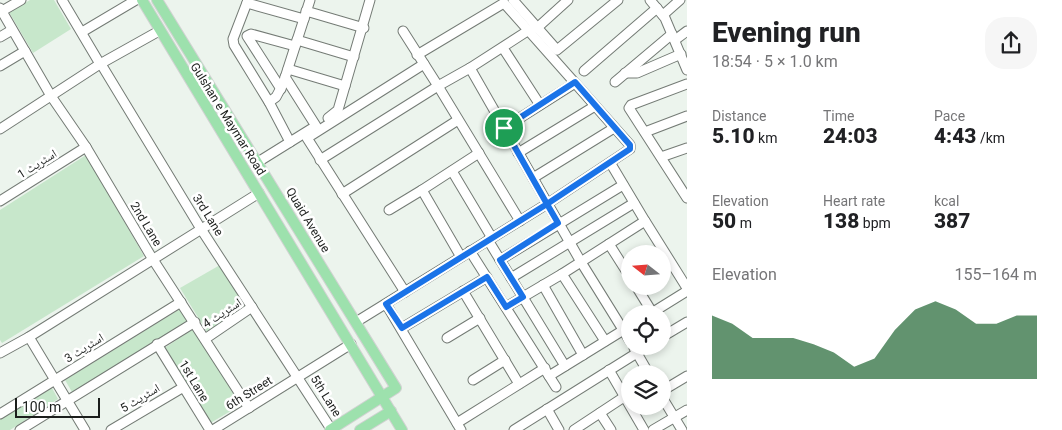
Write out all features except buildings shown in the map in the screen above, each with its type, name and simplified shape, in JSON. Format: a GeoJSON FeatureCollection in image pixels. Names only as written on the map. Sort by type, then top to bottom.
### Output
{"type":"FeatureCollection","features":[{"type":"Feature","properties":{"kind":"main road","name":"Gulshan e Maymar Road"},"geometry":{"type":"LineString","coordinates":[[142,0],[402,430]]}},
{"type":"Feature","properties":{"kind":"main road","name":"Quaid Avenue"},"geometry":{"type":"LineString","coordinates":[[157,0],[396,388],[331,430]]}},
{"type":"Feature","properties":{"kind":"main road"},"geometry":{"type":"LineString","coordinates":[[360,430],[391,411]]}},
{"type":"Feature","properties":{"kind":"street"},"geometry":{"type":"LineString","coordinates":[[0,66],[25,51],[1,10],[21,0]]}},
{"type":"Feature","properties":{"kind":"street","name":"3rd Lane"},"geometry":{"type":"LineString","coordinates":[[62,0],[201,229],[298,377]]}},
{"type":"Feature","properties":{"kind":"street"},"geometry":{"type":"LineString","coordinates":[[82,32],[136,0]]}},
{"type":"Feature","properties":{"kind":"street"},"geometry":{"type":"LineString","coordinates":[[269,102],[276,97],[281,89],[310,0]]}},
{"type":"Feature","properties":{"kind":"street"},"geometry":{"type":"LineString","coordinates":[[258,162],[336,113],[364,28],[370,0]]}},
{"type":"Feature","properties":{"kind":"street"},"geometry":{"type":"LineString","coordinates":[[356,322],[611,164],[630,149],[533,29],[513,0]]}},
{"type":"Feature","properties":{"kind":"street"},"geometry":{"type":"LineString","coordinates":[[320,160],[533,29],[568,0]]}},
{"type":"Feature","properties":{"kind":"street"},"geometry":{"type":"LineString","coordinates":[[417,55],[502,4],[507,5],[555,49],[559,50],[618,0]]}},
{"type":"Feature","properties":{"kind":"street"},"geometry":{"type":"LineString","coordinates":[[650,0],[660,11],[687,67]]}},
{"type":"Feature","properties":{"kind":"street"},"geometry":{"type":"LineString","coordinates":[[584,71],[660,11],[680,0]]}},
{"type":"Feature","properties":{"kind":"street"},"geometry":{"type":"LineString","coordinates":[[290,142],[269,102],[234,45],[233,39],[248,1],[364,28]]}},
{"type":"Feature","properties":{"kind":"street"},"geometry":{"type":"LineString","coordinates":[[0,37],[12,30]]}},
{"type":"Feature","properties":{"kind":"street"},"geometry":{"type":"LineString","coordinates":[[0,129],[100,64],[159,31]]}},
{"type":"Feature","properties":{"kind":"street"},"geometry":{"type":"LineString","coordinates":[[403,31],[520,221]]}},
{"type":"Feature","properties":{"kind":"street"},"geometry":{"type":"LineString","coordinates":[[615,82],[673,37],[687,31]]}},
{"type":"Feature","properties":{"kind":"street"},"geometry":{"type":"LineString","coordinates":[[281,89],[247,36],[251,34],[354,57]]}},
{"type":"Feature","properties":{"kind":"street"},"geometry":{"type":"LineString","coordinates":[[503,48],[540,105]]}},
{"type":"Feature","properties":{"kind":"street","name":"2nd Lane"},"geometry":{"type":"LineString","coordinates":[[25,51],[51,96],[86,147],[152,258],[249,408]]}},
{"type":"Feature","properties":{"kind":"street"},"geometry":{"type":"LineString","coordinates":[[625,73],[637,73],[680,54]]}},
{"type":"Feature","properties":{"kind":"street"},"geometry":{"type":"LineString","coordinates":[[405,292],[307,138],[424,64]]}},
{"type":"Feature","properties":{"kind":"street"},"geometry":{"type":"LineString","coordinates":[[470,68],[581,262],[621,319]]}},
{"type":"Feature","properties":{"kind":"street"},"geometry":{"type":"LineString","coordinates":[[287,73],[345,86]]}},
{"type":"Feature","properties":{"kind":"street"},"geometry":{"type":"LineString","coordinates":[[287,73],[316,126]]}},
{"type":"Feature","properties":{"kind":"street"},"geometry":{"type":"LineString","coordinates":[[504,128],[575,82]]}},
{"type":"Feature","properties":{"kind":"street"},"geometry":{"type":"LineString","coordinates":[[687,84],[630,106],[687,198]]}},
{"type":"Feature","properties":{"kind":"street"},"geometry":{"type":"LineString","coordinates":[[518,153],[595,106]]}},
{"type":"Feature","properties":{"kind":"street"},"geometry":{"type":"LineString","coordinates":[[645,132],[687,116]]}},
{"type":"Feature","properties":{"kind":"street"},"geometry":{"type":"LineString","coordinates":[[342,194],[458,120]]}},
{"type":"Feature","properties":{"kind":"street"},"geometry":{"type":"LineString","coordinates":[[533,178],[614,128]]}},
{"type":"Feature","properties":{"kind":"street","name":"اسٹریٹ 1"},"geometry":{"type":"LineString","coordinates":[[0,202],[86,147]]}},
{"type":"Feature","properties":{"kind":"street"},"geometry":{"type":"LineString","coordinates":[[661,158],[687,148]]}},
{"type":"Feature","properties":{"kind":"street"},"geometry":{"type":"LineString","coordinates":[[389,210],[479,153]]}},
{"type":"Feature","properties":{"kind":"street"},"geometry":{"type":"LineString","coordinates":[[611,164],[687,290],[664,305]]}},
{"type":"Feature","properties":{"kind":"street"},"geometry":{"type":"LineString","coordinates":[[452,171],[500,260],[564,366]]}},
{"type":"Feature","properties":{"kind":"street"},"geometry":{"type":"LineString","coordinates":[[500,260],[623,185]]}},
{"type":"Feature","properties":{"kind":"street"},"geometry":{"type":"LineString","coordinates":[[422,190],[461,257]]}},
{"type":"Feature","properties":{"kind":"street"},"geometry":{"type":"LineString","coordinates":[[0,353],[259,193]]}},
{"type":"Feature","properties":{"kind":"street"},"geometry":{"type":"LineString","coordinates":[[511,278],[634,203]]}},
{"type":"Feature","properties":{"kind":"street"},"geometry":{"type":"LineString","coordinates":[[506,307],[645,221]]}},
{"type":"Feature","properties":{"kind":"street"},"geometry":{"type":"LineString","coordinates":[[610,244],[621,262]]}},
{"type":"Feature","properties":{"kind":"street"},"geometry":{"type":"LineString","coordinates":[[470,251],[556,387]]}},
{"type":"Feature","properties":{"kind":"street"},"geometry":{"type":"LineString","coordinates":[[562,274],[605,341]]}},
{"type":"Feature","properties":{"kind":"street"},"geometry":{"type":"LineString","coordinates":[[402,328],[487,277]]}},
{"type":"Feature","properties":{"kind":"street"},"geometry":{"type":"LineString","coordinates":[[543,285],[582,355]]}},
{"type":"Feature","properties":{"kind":"street"},"geometry":{"type":"LineString","coordinates":[[463,291],[519,384]]}},
{"type":"Feature","properties":{"kind":"street","name":"اسٹریٹ 3"},"geometry":{"type":"LineString","coordinates":[[0,414],[181,302]]}},
{"type":"Feature","properties":{"kind":"street"},"geometry":{"type":"LineString","coordinates":[[386,304],[402,328],[459,427],[519,384],[564,366],[621,332]]}},
{"type":"Feature","properties":{"kind":"street","name":"اسٹریٹ 4"},"geometry":{"type":"LineString","coordinates":[[205,339],[252,308]]}},
{"type":"Feature","properties":{"kind":"street"},"geometry":{"type":"LineString","coordinates":[[448,338],[480,318]]}},
{"type":"Feature","properties":{"kind":"street"},"geometry":{"type":"LineString","coordinates":[[20,430],[195,322]]}},
{"type":"Feature","properties":{"kind":"street"},"geometry":{"type":"LineString","coordinates":[[671,332],[687,322]]}},
{"type":"Feature","properties":{"kind":"street"},"geometry":{"type":"LineString","coordinates":[[28,337],[85,430]]}},
{"type":"Feature","properties":{"kind":"street","name":"1st Lane"},"geometry":{"type":"LineString","coordinates":[[157,344],[182,388],[211,430]]}},
{"type":"Feature","properties":{"kind":"street","name":"6th Street"},"geometry":{"type":"LineString","coordinates":[[211,430],[351,344]]}},
{"type":"Feature","properties":{"kind":"street"},"geometry":{"type":"LineString","coordinates":[[520,428],[609,370],[628,355]]}},
{"type":"Feature","properties":{"kind":"street"},"geometry":{"type":"LineString","coordinates":[[473,380],[505,360]]}},
{"type":"Feature","properties":{"kind":"street"},"geometry":{"type":"LineString","coordinates":[[609,370],[621,392]]}},
{"type":"Feature","properties":{"kind":"street"},"geometry":{"type":"LineString","coordinates":[[671,385],[687,376]]}},
{"type":"Feature","properties":{"kind":"street","name":"5th Lane"},"geometry":{"type":"LineString","coordinates":[[298,377],[331,430]]}},
{"type":"Feature","properties":{"kind":"street","name":"اسٹریٹ 5"},"geometry":{"type":"LineString","coordinates":[[111,430],[182,388]]}},
{"type":"Feature","properties":{"kind":"street"},"geometry":{"type":"LineString","coordinates":[[574,430],[588,426],[600,413],[621,399]]}},
{"type":"Feature","properties":{"kind":"street"},"geometry":{"type":"LineString","coordinates":[[547,409],[559,430]]}},
{"type":"Feature","properties":{"kind":"street"},"geometry":{"type":"LineString","coordinates":[[653,430],[687,410]]}},
{"type":"Feature","properties":{"kind":"street"},"geometry":{"type":"LineString","coordinates":[[600,413],[611,430]]}},
{"type":"Feature","properties":{"kind":"street"},"geometry":{"type":"LineString","coordinates":[[671,413],[682,430]]}},
{"type":"Feature","properties":{"kind":"street"},"geometry":{"type":"LineString","coordinates":[[635,415],[644,430]]}},
{"type":"Feature","properties":{"kind":"green space"},"geometry":{"type":"Polygon","coordinates":[[[30,0],[54,0],[71,29],[33,53],[9,12],[30,0]]]}},
{"type":"Feature","properties":{"kind":"green space"},"geometry":{"type":"Polygon","coordinates":[[[86,155],[144,256],[2,343],[0,340],[0,210],[86,155]]]}},
{"type":"Feature","properties":{"kind":"green space"},"geometry":{"type":"Polygon","coordinates":[[[220,265],[245,307],[207,332],[180,288],[220,265]]]}},
{"type":"Feature","properties":{"kind":"green space"},"geometry":{"type":"Polygon","coordinates":[[[180,309],[187,322],[72,392],[65,380],[180,309]]]}},
{"type":"Feature","properties":{"kind":"green space"},"geometry":{"type":"Polygon","coordinates":[[[193,329],[241,405],[207,425],[163,349],[193,329]]]}},
{"type":"Feature","properties":{"kind":"green space"},"geometry":{"type":"Polygon","coordinates":[[[52,388],[58,399],[10,430],[0,430],[0,418],[52,388]]]}},
{"type":"Feature","properties":{"kind":"route"},"geometry":{"type":"LineString","coordinates":[[504,128],[547,204],[386,304],[402,328],[487,277],[506,307],[523,297],[500,260],[558,223],[547,204],[611,164],[630,149],[630,145],[575,82],[504,128]]}}]}
